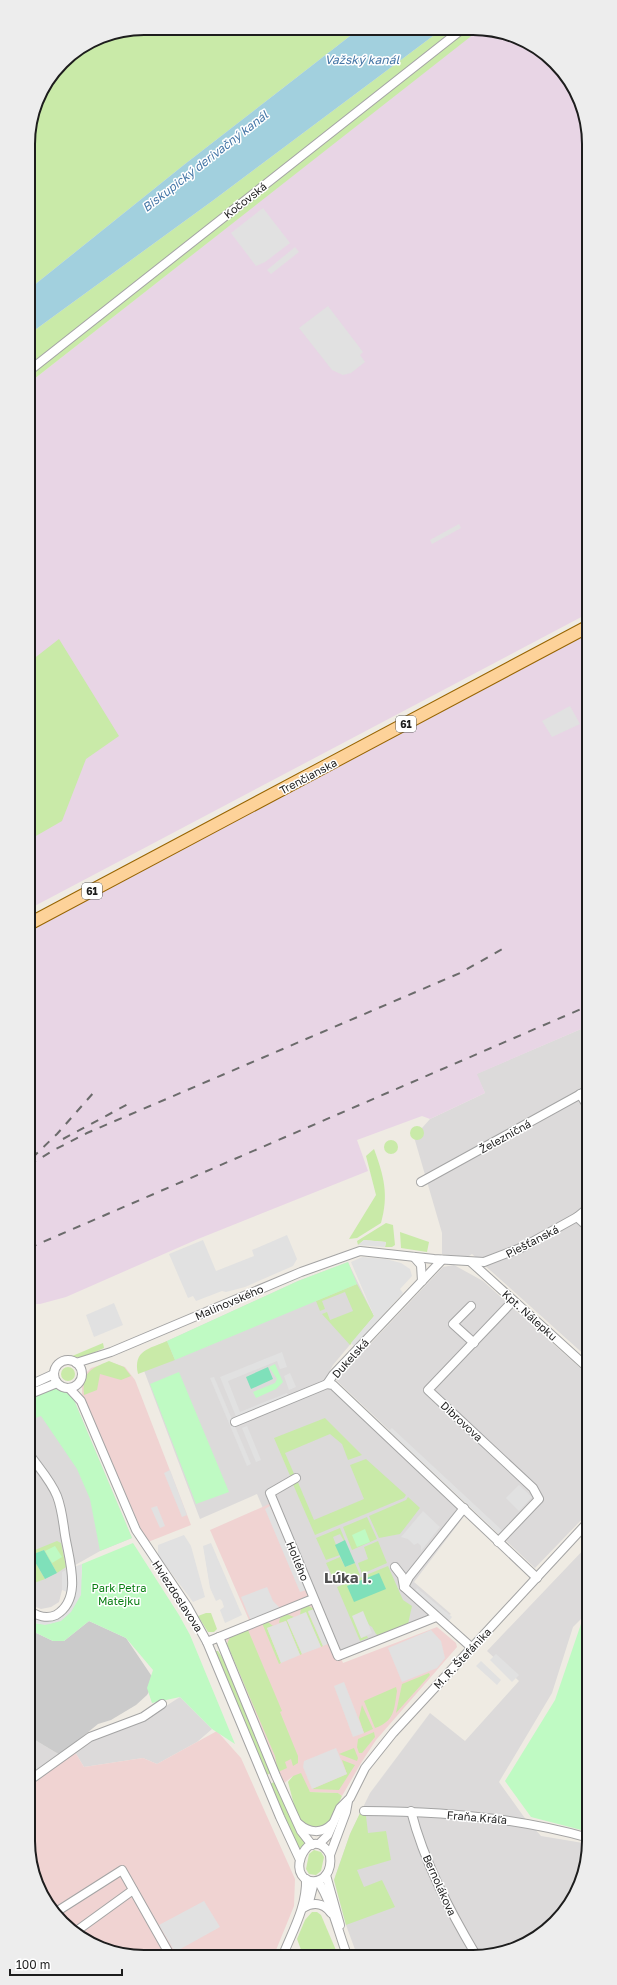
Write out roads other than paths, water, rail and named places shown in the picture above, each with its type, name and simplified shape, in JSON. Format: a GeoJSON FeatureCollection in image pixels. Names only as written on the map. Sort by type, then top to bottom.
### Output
{"type":"FeatureCollection","features":[{"type":"Feature","properties":{"kind":"main road","name":"Trenčianska"},"geometry":{"type":"LineString","coordinates":[[35,921],[582,630]]}},
{"type":"Feature","properties":{"kind":"street","name":"Kočovská"},"geometry":{"type":"LineString","coordinates":[[35,365],[455,35]]}},
{"type":"Feature","properties":{"kind":"street","name":"Železničná"},"geometry":{"type":"LineString","coordinates":[[421,1182],[582,1093]]}},
{"type":"Feature","properties":{"kind":"street","name":"Piešťanská"},"geometry":{"type":"LineString","coordinates":[[360,1251],[442,1260],[484,1262],[507,1254],[541,1238],[582,1213]]}},
{"type":"Feature","properties":{"kind":"street"},"geometry":{"type":"LineString","coordinates":[[577,1217],[582,1222]]}},
{"type":"Feature","properties":{"kind":"street","name":"Malinovského"},"geometry":{"type":"LineString","coordinates":[[76,1363],[99,1357],[301,1272],[360,1251]]}},
{"type":"Feature","properties":{"kind":"street"},"geometry":{"type":"LineString","coordinates":[[414,1257],[421,1265],[422,1281]]}},
{"type":"Feature","properties":{"kind":"street","name":"Dukelská"},"geometry":{"type":"LineString","coordinates":[[235,1422],[327,1384],[442,1260]]}},
{"type":"Feature","properties":{"kind":"street","name":"Kpt. Nálepku"},"geometry":{"type":"LineString","coordinates":[[471,1262],[582,1363]]}},
{"type":"Feature","properties":{"kind":"street","name":"Dibrovova"},"geometry":{"type":"LineString","coordinates":[[498,1542],[539,1499],[533,1488],[428,1390],[513,1301]]}},
{"type":"Feature","properties":{"kind":"street"},"geometry":{"type":"LineString","coordinates":[[471,1306],[453,1324],[474,1343]]}},
{"type":"Feature","properties":{"kind":"street","name":"Malinovského"},"geometry":{"type":"LineString","coordinates":[[81,1378],[99,1357]]}},
{"type":"Feature","properties":{"kind":"street"},"geometry":{"type":"LineString","coordinates":[[69,1360],[76,1363],[81,1378],[70,1388],[61,1386],[57,1383],[54,1374],[56,1367],[61,1361],[69,1360]]}},
{"type":"Feature","properties":{"kind":"street"},"geometry":{"type":"LineString","coordinates":[[35,1382],[54,1374]]}},
{"type":"Feature","properties":{"kind":"street","name":"Hviezdoslavova"},"geometry":{"type":"LineString","coordinates":[[81,1378],[81,1401]]}},
{"type":"Feature","properties":{"kind":"street"},"geometry":{"type":"LineString","coordinates":[[35,1392],[57,1383]]}},
{"type":"Feature","properties":{"kind":"street"},"geometry":{"type":"LineString","coordinates":[[327,1384],[333,1385],[537,1578]]}},
{"type":"Feature","properties":{"kind":"street","name":"Hviezdoslavova"},"geometry":{"type":"LineString","coordinates":[[70,1388],[81,1401],[136,1530],[187,1606],[208,1645],[280,1817],[300,1860]]}},
{"type":"Feature","properties":{"kind":"street"},"geometry":{"type":"LineString","coordinates":[[35,1463],[57,1495],[72,1577],[71,1594],[67,1604],[60,1612],[53,1616],[43,1617],[35,1614]]}},
{"type":"Feature","properties":{"kind":"street","name":"Hollého"},"geometry":{"type":"LineString","coordinates":[[296,1478],[270,1493],[338,1656],[436,1617]]}},
{"type":"Feature","properties":{"kind":"street"},"geometry":{"type":"LineString","coordinates":[[404,1587],[409,1577],[464,1508]]}},
{"type":"Feature","properties":{"kind":"street","name":"M. R. Štefánika"},"geometry":{"type":"LineString","coordinates":[[330,1854],[346,1812],[348,1801],[364,1768],[471,1647],[582,1529]]}},
{"type":"Feature","properties":{"kind":"street"},"geometry":{"type":"LineString","coordinates":[[395,1566],[402,1576],[404,1587],[471,1647]]}},
{"type":"Feature","properties":{"kind":"street"},"geometry":{"type":"LineString","coordinates":[[208,1645],[219,1637],[313,1599]]}},
{"type":"Feature","properties":{"kind":"street"},"geometry":{"type":"LineString","coordinates":[[219,1637],[297,1823],[305,1837],[315,1844],[326,1848],[330,1854],[331,1859],[326,1875],[340,1924],[341,1938]]}},
{"type":"Feature","properties":{"kind":"street"},"geometry":{"type":"LineString","coordinates":[[35,1776],[90,1737],[143,1717],[162,1704]]}},
{"type":"Feature","properties":{"kind":"street","name":"M. R. Štefánika"},"geometry":{"type":"LineString","coordinates":[[315,1844],[328,1835],[340,1808],[348,1801]]}},
{"type":"Feature","properties":{"kind":"street","name":"Fraňa Kráľa"},"geometry":{"type":"LineString","coordinates":[[364,1811],[411,1811],[483,1816],[552,1827],[582,1836]]}},
{"type":"Feature","properties":{"kind":"street","name":"Bernolákova"},"geometry":{"type":"LineString","coordinates":[[411,1811],[430,1863],[457,1922],[473,1950]]}},
{"type":"Feature","properties":{"kind":"street"},"geometry":{"type":"LineString","coordinates":[[297,1823],[306,1830],[316,1832],[326,1829],[333,1823]]}},
{"type":"Feature","properties":{"kind":"street"},"geometry":{"type":"LineString","coordinates":[[315,1844],[306,1848],[300,1860],[300,1872],[312,1881],[329,1903],[345,1950]]}},
{"type":"Feature","properties":{"kind":"street"},"geometry":{"type":"LineString","coordinates":[[60,1909],[122,1870],[167,1950]]}},
{"type":"Feature","properties":{"kind":"street"},"geometry":{"type":"LineString","coordinates":[[285,1950],[305,1907],[306,1892],[312,1881],[326,1875]]}},
{"type":"Feature","properties":{"kind":"street"},"geometry":{"type":"LineString","coordinates":[[80,1929],[133,1890]]}},
{"type":"Feature","properties":{"kind":"street"},"geometry":{"type":"LineString","coordinates":[[305,1907],[318,1904],[324,1906],[332,1914]]}},
{"type":"Feature","properties":{"kind":"water","name":"Važský kanál"},"geometry":{"type":"Polygon","coordinates":[[[351,35],[434,35],[215,199],[35,330],[35,284],[185,164],[351,35]]]}},
{"type":"Feature","properties":{"kind":"railway"},"geometry":{"type":"LineString","coordinates":[[35,1161],[87,1133],[460,973],[506,947]]}},
{"type":"Feature","properties":{"kind":"railway"},"geometry":{"type":"LineString","coordinates":[[35,1245],[582,1009]]}},
{"type":"Feature","properties":{"kind":"railway"},"geometry":{"type":"LineString","coordinates":[[35,1155],[57,1134],[95,1091]]}},
{"type":"Feature","properties":{"kind":"railway"},"geometry":{"type":"LineString","coordinates":[[63,1139],[130,1103]]}},
{"type":"Feature","properties":{"kind":"district","name":"Lúka I."},"geometry":{"type":"Point","coordinates":[348,1577]}},
{"type":"Feature","properties":{"kind":"water label","name":"Biskupický derivačný kanál"},"geometry":{"type":"Point","coordinates":[205,161]}},
{"type":"Feature","properties":{"kind":"park label","name":"Park Petra Matejku"},"geometry":{"type":"Point","coordinates":[119,1593]}}]}
